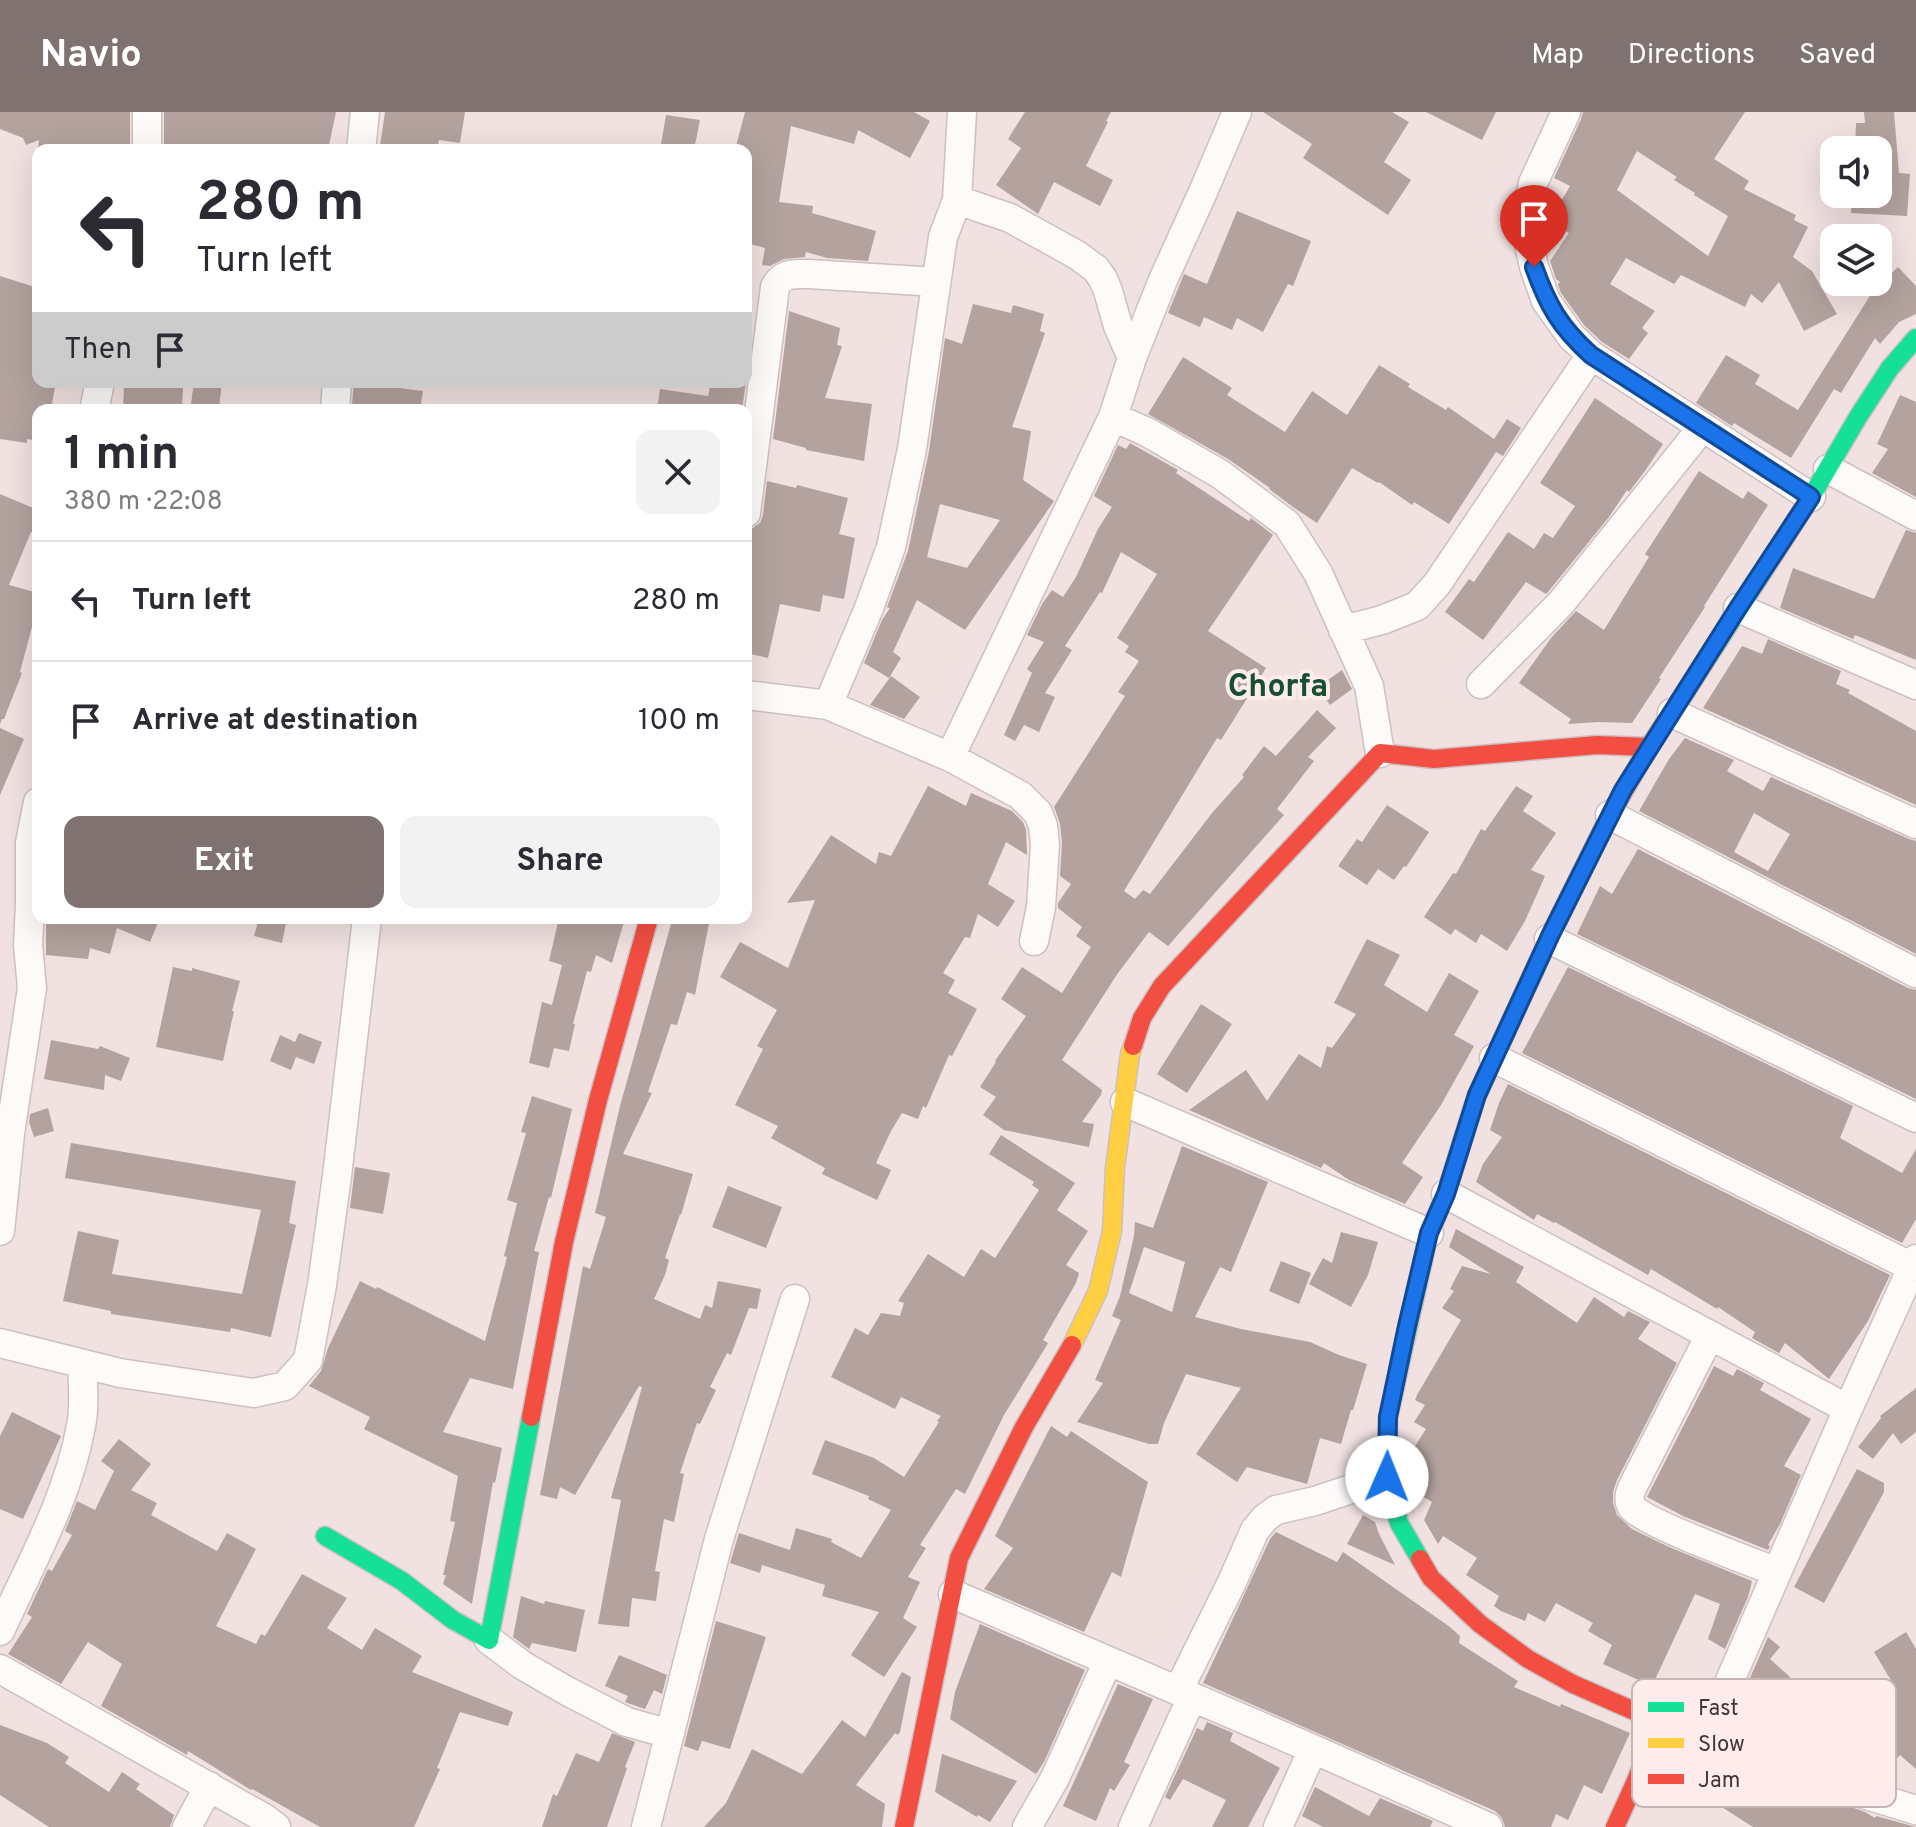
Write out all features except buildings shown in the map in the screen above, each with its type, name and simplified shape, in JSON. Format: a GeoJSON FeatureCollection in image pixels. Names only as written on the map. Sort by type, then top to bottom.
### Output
{"type":"FeatureCollection","features":[{"type":"Feature","properties":{"kind":"street"},"geometry":{"type":"LineString","coordinates":[[147,112],[147,144]]}},
{"type":"Feature","properties":{"kind":"street"},"geometry":{"type":"LineString","coordinates":[[362,144],[365,112]]}},
{"type":"Feature","properties":{"kind":"street"},"geometry":{"type":"LineString","coordinates":[[828,705],[891,547],[912,449],[943,237],[957,200],[962,112]]}},
{"type":"Feature","properties":{"kind":"street"},"geometry":{"type":"LineString","coordinates":[[950,757],[1113,417],[1163,280],[1237,112]]}},
{"type":"Feature","properties":{"kind":"street"},"geometry":{"type":"LineString","coordinates":[[1566,112],[1533,183],[1525,226],[1546,301],[1571,336],[1591,355],[1811,497]]}},
{"type":"Feature","properties":{"kind":"street"},"geometry":{"type":"LineString","coordinates":[[957,200],[1010,218],[1096,269],[1108,291],[1132,358]]}},
{"type":"Feature","properties":{"kind":"street"},"geometry":{"type":"LineString","coordinates":[[752,466],[775,287],[779,280],[790,274],[809,274],[936,282]]}},
{"type":"Feature","properties":{"kind":"street"},"geometry":{"type":"LineString","coordinates":[[1632,1709],[1573,1684],[1528,1659],[1480,1624],[1431,1578],[1399,1523],[1387,1477],[1388,1417],[1429,1233],[1446,1194],[1477,1095],[1549,939],[1610,815],[1649,747],[1811,497],[1890,368],[1916,338]]}},
{"type":"Feature","properties":{"kind":"street"},"geometry":{"type":"LineString","coordinates":[[1343,630],[1382,620],[1417,606],[1437,584],[1591,355]]}},
{"type":"Feature","properties":{"kind":"street"},"geometry":{"type":"LineString","coordinates":[[1113,417],[1147,432],[1220,474],[1287,524],[1318,573],[1369,686],[1380,753]]}},
{"type":"Feature","properties":{"kind":"street"},"geometry":{"type":"LineString","coordinates":[[1481,684],[1561,603],[1702,428]]}},
{"type":"Feature","properties":{"kind":"street"},"geometry":{"type":"LineString","coordinates":[[1828,469],[1916,516]]}},
{"type":"Feature","properties":{"kind":"street"},"geometry":{"type":"LineString","coordinates":[[1738,608],[1916,685]]}},
{"type":"Feature","properties":{"kind":"street"},"geometry":{"type":"LineString","coordinates":[[752,696],[828,705],[950,757],[1020,795],[1038,813],[1045,844],[1041,907],[1034,941]]}},
{"type":"Feature","properties":{"kind":"street"},"geometry":{"type":"LineString","coordinates":[[1672,713],[1916,824]]}},
{"type":"Feature","properties":{"kind":"street"},"geometry":{"type":"LineString","coordinates":[[1380,753],[1434,759],[1597,745],[1649,747]]}},
{"type":"Feature","properties":{"kind":"street"},"geometry":{"type":"LineString","coordinates":[[904,1827],[959,1558],[1024,1427],[1067,1356],[1098,1291],[1112,1231],[1115,1168],[1130,1054],[1142,1018],[1162,986],[1380,753]]}},
{"type":"Feature","properties":{"kind":"street"},"geometry":{"type":"LineString","coordinates":[[1610,815],[1916,973]]}},
{"type":"Feature","properties":{"kind":"street"},"geometry":{"type":"LineString","coordinates":[[0,1231],[10,1134],[32,988],[28,945],[32,833]]}},
{"type":"Feature","properties":{"kind":"street"},"geometry":{"type":"LineString","coordinates":[[0,1343],[120,1373],[254,1393],[285,1386],[308,1360],[337,1176],[366,924]]}},
{"type":"Feature","properties":{"kind":"street"},"geometry":{"type":"LineString","coordinates":[[489,1640],[564,1242],[598,1100],[647,924]]}},
{"type":"Feature","properties":{"kind":"street"},"geometry":{"type":"LineString","coordinates":[[1549,939],[1916,1118]]}},
{"type":"Feature","properties":{"kind":"street"},"geometry":{"type":"LineString","coordinates":[[1494,1058],[1914,1263],[1731,1679]]}},
{"type":"Feature","properties":{"kind":"street"},"geometry":{"type":"LineString","coordinates":[[1125,1102],[1429,1233]]}},
{"type":"Feature","properties":{"kind":"street"},"geometry":{"type":"LineString","coordinates":[[1446,1194],[1848,1409]]}},
{"type":"Feature","properties":{"kind":"street"},"geometry":{"type":"LineString","coordinates":[[646,1827],[719,1539],[795,1299]]}},
{"type":"Feature","properties":{"kind":"street"},"geometry":{"type":"LineString","coordinates":[[1710,1335],[1634,1484],[1629,1496],[1631,1506],[1640,1516],[1777,1572]]}},
{"type":"Feature","properties":{"kind":"street"},"geometry":{"type":"LineString","coordinates":[[0,1631],[67,1478],[82,1424],[82,1364]]}},
{"type":"Feature","properties":{"kind":"street"},"geometry":{"type":"LineString","coordinates":[[1133,1827],[1185,1694],[1255,1530],[1276,1510],[1387,1477]]}},
{"type":"Feature","properties":{"kind":"street"},"geometry":{"type":"LineString","coordinates":[[325,1536],[402,1581],[453,1620],[489,1640],[522,1665],[627,1722],[670,1734]]}},
{"type":"Feature","properties":{"kind":"street"},"geometry":{"type":"LineString","coordinates":[[953,1594],[1488,1827]]}},
{"type":"Feature","properties":{"kind":"street"},"geometry":{"type":"LineString","coordinates":[[1027,1827],[1055,1778],[1108,1661]]}},
{"type":"Feature","properties":{"kind":"street"},"geometry":{"type":"LineString","coordinates":[[0,1669],[276,1827]]}},
{"type":"Feature","properties":{"kind":"street"},"geometry":{"type":"LineString","coordinates":[[1278,1827],[1313,1749]]}},
{"type":"Feature","properties":{"kind":"street"},"geometry":{"type":"LineString","coordinates":[[187,1827],[209,1786]]}},
{"type":"Feature","properties":{"kind":"street"},"geometry":{"type":"LineString","coordinates":[[1615,1827],[1632,1790]]}},
{"type":"Feature","properties":{"kind":"street"},"geometry":{"type":"LineString","coordinates":[[1891,1807],[1911,1816]]}},
{"type":"Feature","properties":{"kind":"traffic: fast"},"geometry":{"type":"LineString","coordinates":[[1684,694],[1811,497],[1858,417],[1890,368],[1916,338]]}},
{"type":"Feature","properties":{"kind":"traffic: fast"},"geometry":{"type":"LineString","coordinates":[[1420,1559],[1399,1523],[1387,1477],[1388,1417],[1429,1233],[1446,1194],[1462,1142]]}},
{"type":"Feature","properties":{"kind":"traffic: fast"},"geometry":{"type":"LineString","coordinates":[[325,1536],[402,1581],[453,1620],[489,1640],[531,1417]]}},
{"type":"Feature","properties":{"kind":"traffic: slow"},"geometry":{"type":"LineString","coordinates":[[1072,1345],[1098,1291],[1112,1231],[1115,1168],[1133,1046]]}},
{"type":"Feature","properties":{"kind":"traffic: jam"},"geometry":{"type":"LineString","coordinates":[[1462,1142],[1477,1095],[1551,934],[1610,815],[1684,694]]}},
{"type":"Feature","properties":{"kind":"traffic: jam"},"geometry":{"type":"LineString","coordinates":[[1133,1046],[1142,1018],[1162,986],[1380,753],[1434,759],[1597,745],[1649,747]]}},
{"type":"Feature","properties":{"kind":"traffic: jam"},"geometry":{"type":"LineString","coordinates":[[531,1417],[564,1242],[598,1100],[647,924]]}},
{"type":"Feature","properties":{"kind":"traffic: jam"},"geometry":{"type":"LineString","coordinates":[[904,1827],[959,1558],[1024,1427],[1072,1345]]}},
{"type":"Feature","properties":{"kind":"traffic: jam"},"geometry":{"type":"LineString","coordinates":[[1420,1559],[1431,1578],[1480,1624],[1528,1659],[1573,1684],[1632,1710]]}},
{"type":"Feature","properties":{"kind":"traffic: jam"},"geometry":{"type":"LineString","coordinates":[[1615,1827],[1632,1790]]}},
{"type":"Feature","properties":{"kind":"district","name":"Chorfa"},"geometry":{"type":"Point","coordinates":[1278,685]}},
{"type":"Feature","properties":{"kind":"route"},"geometry":{"type":"LineString","coordinates":[[1387,1477],[1388,1417],[1407,1326],[1429,1233],[1446,1194],[1477,1095],[1551,934],[1623,790],[1811,497],[1591,355],[1571,336],[1546,301],[1534,267]]}}]}
